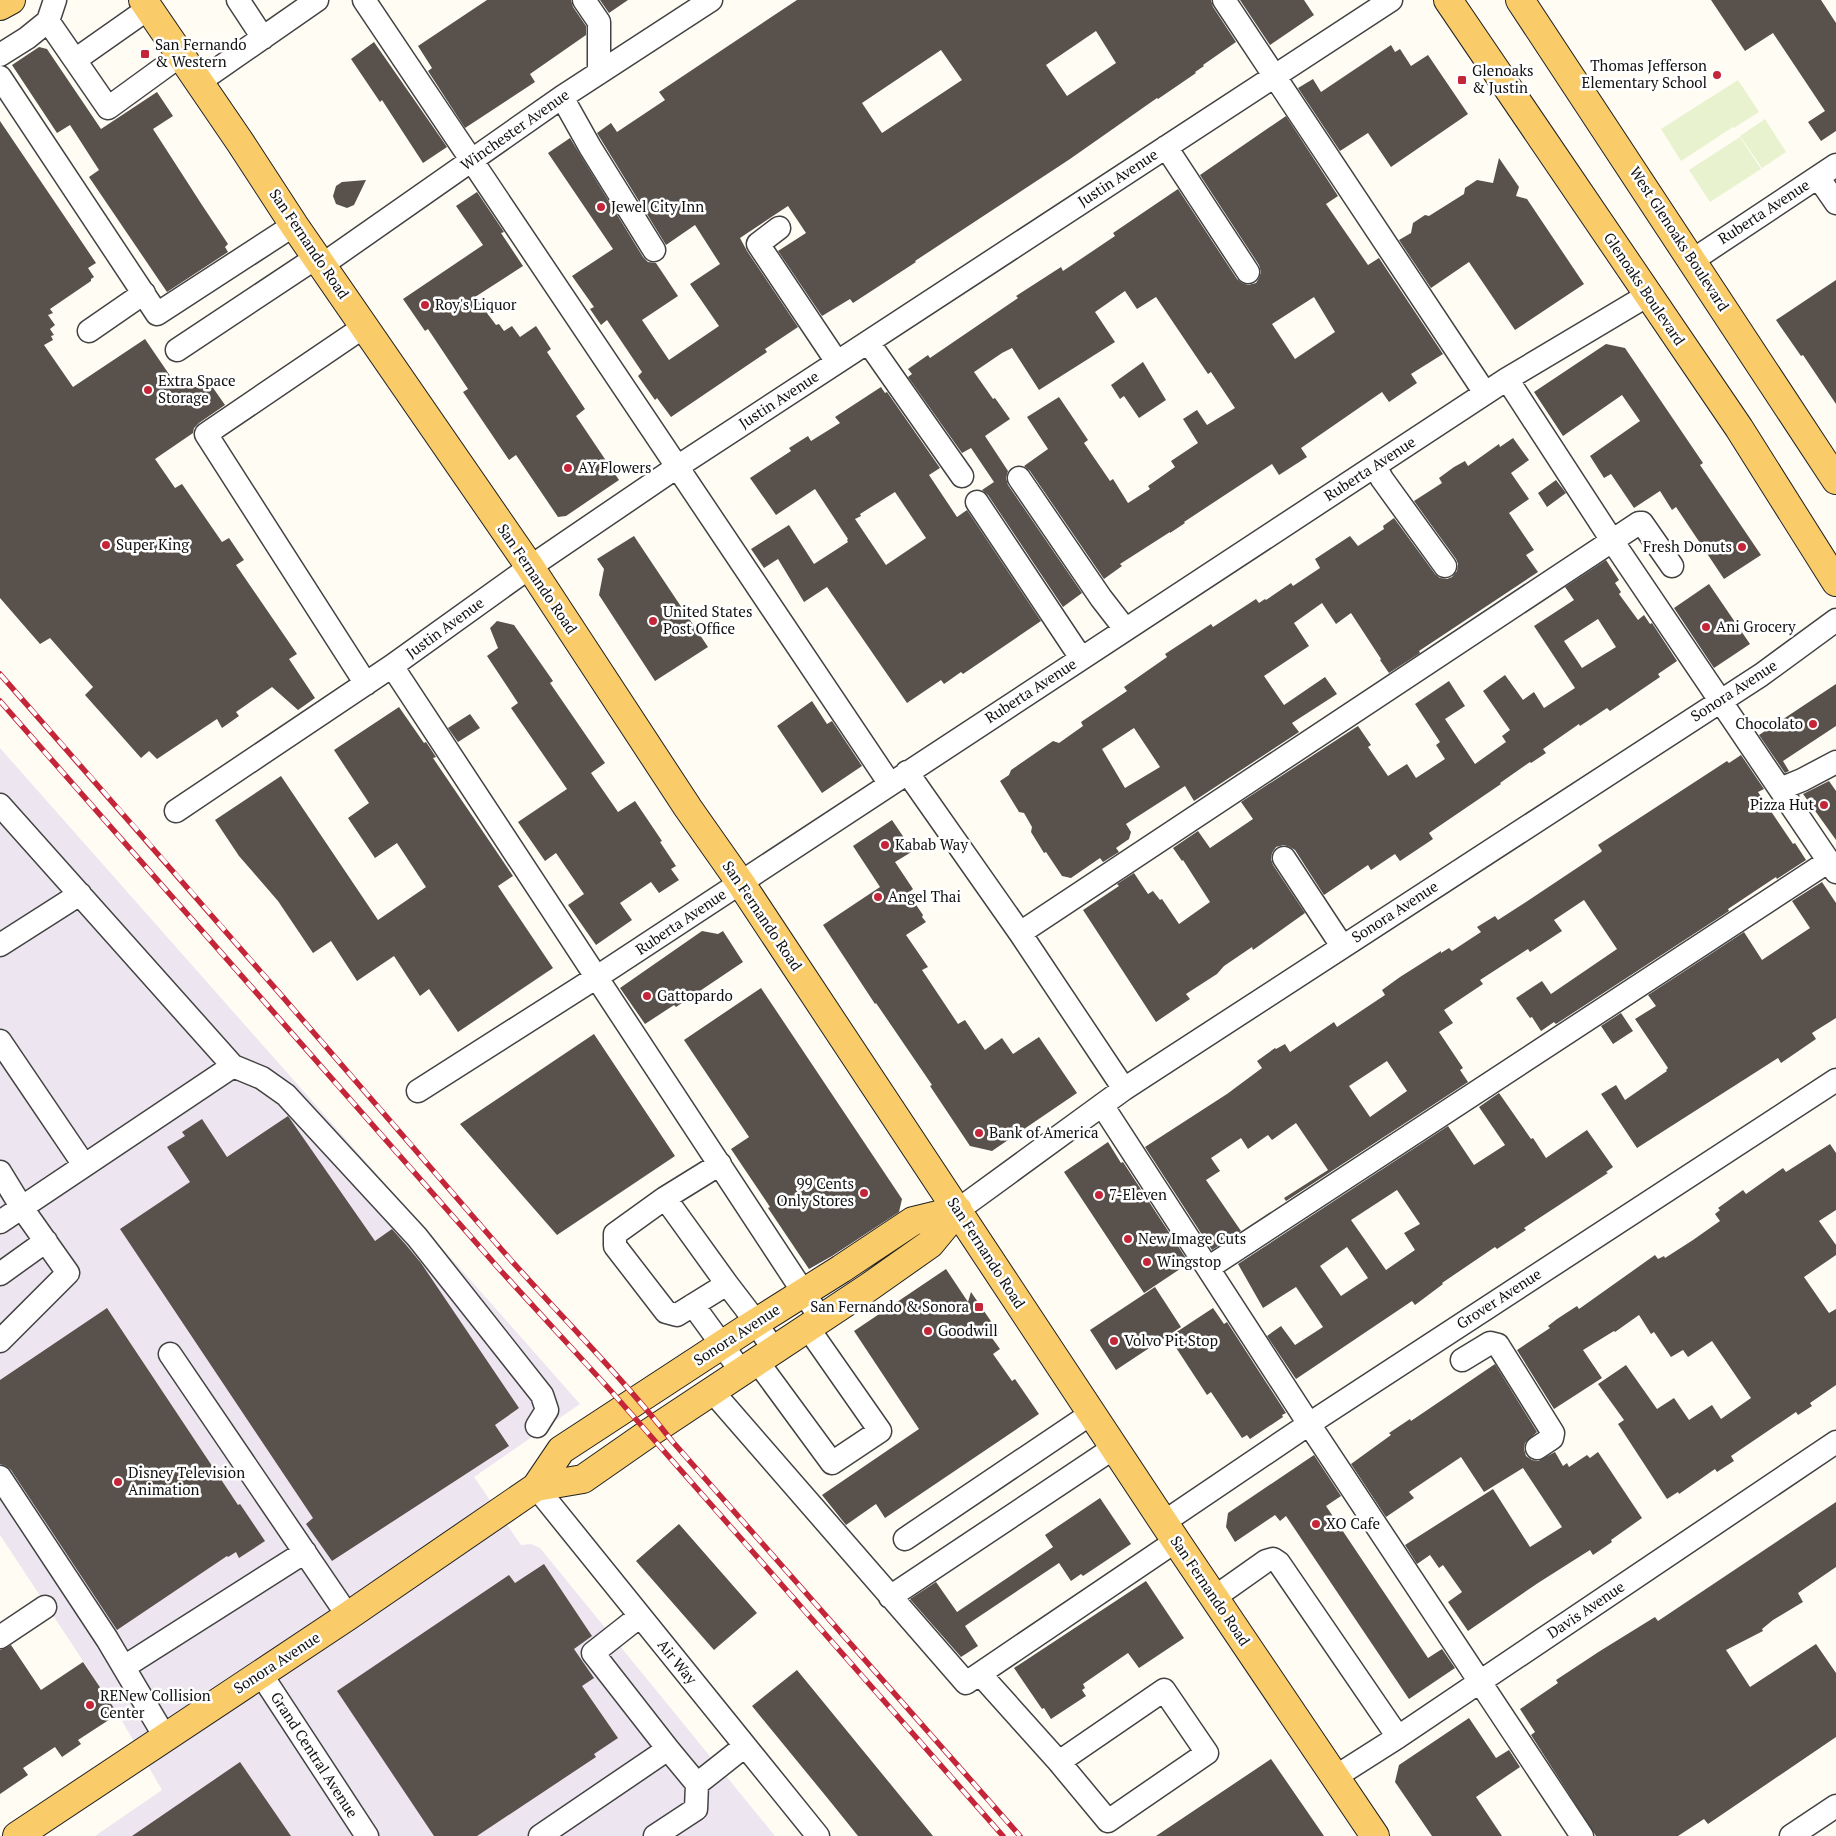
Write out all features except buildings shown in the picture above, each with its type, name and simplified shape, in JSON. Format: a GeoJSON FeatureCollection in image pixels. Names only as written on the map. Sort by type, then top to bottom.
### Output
{"type":"FeatureCollection","features":[{"type":"Feature","properties":{"kind":"main road"},"geometry":{"type":"LineString","coordinates":[[0,6],[11,0]]}},
{"type":"Feature","properties":{"kind":"main road","name":"Glenoaks Boulevard"},"geometry":{"type":"LineString","coordinates":[[1448,0],[1739,428],[1836,582]]}},
{"type":"Feature","properties":{"kind":"main road","name":"West Glenoaks Boulevard"},"geometry":{"type":"LineString","coordinates":[[1520,0],[1693,260],[1836,480]]}},
{"type":"Feature","properties":{"kind":"main road","name":"San Fernando Road"},"geometry":{"type":"LineString","coordinates":[[146,4],[294,225],[530,567],[688,808],[740,882],[1170,1532],[1374,1836]]}},
{"type":"Feature","properties":{"kind":"main road","name":"Sonora Avenue"},"geometry":{"type":"LineString","coordinates":[[536,1487],[583,1479],[712,1391],[749,1349],[811,1311],[841,1269],[913,1221],[958,1210]]}},
{"type":"Feature","properties":{"kind":"main road","name":"Sonora Avenue"},"geometry":{"type":"LineString","coordinates":[[17,1836],[348,1616],[536,1487],[561,1450],[749,1349],[811,1311],[930,1244],[958,1210]]}},
{"type":"Feature","properties":{"kind":"street"},"geometry":{"type":"LineString","coordinates":[[0,55],[27,38],[48,21],[55,0]]}},
{"type":"Feature","properties":{"kind":"street"},"geometry":{"type":"LineString","coordinates":[[238,0],[263,38]]}},
{"type":"Feature","properties":{"kind":"street"},"geometry":{"type":"LineString","coordinates":[[199,82],[317,0]]}},
{"type":"Feature","properties":{"kind":"street"},"geometry":{"type":"LineString","coordinates":[[364,0],[677,467],[898,778],[1020,933],[1124,1089]]}},
{"type":"Feature","properties":{"kind":"street"},"geometry":{"type":"LineString","coordinates":[[584,0],[599,22],[599,73]]}},
{"type":"Feature","properties":{"kind":"street","name":"Winchester Avenue"},"geometry":{"type":"LineString","coordinates":[[176,350],[320,261],[472,161],[562,97],[711,0]]}},
{"type":"Feature","properties":{"kind":"street"},"geometry":{"type":"LineString","coordinates":[[1224,0],[1486,393]]}},
{"type":"Feature","properties":{"kind":"street","name":"Justin Avenue"},"geometry":{"type":"LineString","coordinates":[[176,811],[366,684],[530,567],[677,467],[1391,0]]}},
{"type":"Feature","properties":{"kind":"street"},"geometry":{"type":"LineString","coordinates":[[75,60],[146,4]]}},
{"type":"Feature","properties":{"kind":"street"},"geometry":{"type":"LineString","coordinates":[[48,21],[108,108],[181,55]]}},
{"type":"Feature","properties":{"kind":"street"},"geometry":{"type":"LineString","coordinates":[[0,77],[157,314],[294,225]]}},
{"type":"Feature","properties":{"kind":"street"},"geometry":{"type":"LineString","coordinates":[[562,97],[590,147],[654,250]]}},
{"type":"Feature","properties":{"kind":"street"},"geometry":{"type":"LineString","coordinates":[[1166,147],[1248,272]]}},
{"type":"Feature","properties":{"kind":"street"},"geometry":{"type":"LineString","coordinates":[[1827,171],[1836,203]]}},
{"type":"Feature","properties":{"kind":"street","name":"Ruberta Avenue"},"geometry":{"type":"LineString","coordinates":[[1693,260],[1827,171]]}},
{"type":"Feature","properties":{"kind":"street"},"geometry":{"type":"LineString","coordinates":[[779,228],[758,244],[837,362]]}},
{"type":"Feature","properties":{"kind":"street"},"geometry":{"type":"LineString","coordinates":[[89,331],[144,293]]}},
{"type":"Feature","properties":{"kind":"street","name":"Ruberta Avenue"},"geometry":{"type":"LineString","coordinates":[[418,1091],[597,977],[1507,379],[1648,296]]}},
{"type":"Feature","properties":{"kind":"street"},"geometry":{"type":"LineString","coordinates":[[365,326],[206,434],[366,684]]}},
{"type":"Feature","properties":{"kind":"street"},"geometry":{"type":"LineString","coordinates":[[868,342],[962,476]]}},
{"type":"Feature","properties":{"kind":"street"},"geometry":{"type":"LineString","coordinates":[[1208,1268],[1832,866],[1613,542],[1507,379]]}},
{"type":"Feature","properties":{"kind":"street"},"geometry":{"type":"LineString","coordinates":[[1374,466],[1445,566]]}},
{"type":"Feature","properties":{"kind":"street"},"geometry":{"type":"LineString","coordinates":[[1019,478],[1101,598],[1125,629]]}},
{"type":"Feature","properties":{"kind":"street"},"geometry":{"type":"LineString","coordinates":[[977,502],[1081,658]]}},
{"type":"Feature","properties":{"kind":"street"},"geometry":{"type":"LineString","coordinates":[[1020,933],[1639,523],[1642,523],[1672,566]]}},
{"type":"Feature","properties":{"kind":"street","name":"Sonora Avenue"},"geometry":{"type":"LineString","coordinates":[[958,1210],[1124,1089],[1761,675],[1836,620]]}},
{"type":"Feature","properties":{"kind":"street"},"geometry":{"type":"LineString","coordinates":[[392,666],[720,1164],[811,1311],[880,1431],[832,1464],[749,1349],[693,1305]]}},
{"type":"Feature","properties":{"kind":"street"},"geometry":{"type":"LineString","coordinates":[[1780,789],[1836,762]]}},
{"type":"Feature","properties":{"kind":"street"},"geometry":{"type":"LineString","coordinates":[[0,805],[234,1066],[262,1078],[286,1095],[417,1237],[542,1395],[547,1410],[537,1426]]}},
{"type":"Feature","properties":{"kind":"street"},"geometry":{"type":"LineString","coordinates":[[1284,858],[1342,946]]}},
{"type":"Feature","properties":{"kind":"street"},"geometry":{"type":"LineString","coordinates":[[0,945],[80,894]]}},
{"type":"Feature","properties":{"kind":"street"},"geometry":{"type":"LineString","coordinates":[[0,1041],[84,1165]]}},
{"type":"Feature","properties":{"kind":"street"},"geometry":{"type":"LineString","coordinates":[[0,1222],[234,1066]]}},
{"type":"Feature","properties":{"kind":"street","name":"Grover Avenue"},"geometry":{"type":"LineString","coordinates":[[980,1674],[1170,1532],[1309,1424],[1836,1080]]}},
{"type":"Feature","properties":{"kind":"street"},"geometry":{"type":"LineString","coordinates":[[1102,1105],[1309,1424],[1582,1836]]}},
{"type":"Feature","properties":{"kind":"street"},"geometry":{"type":"LineString","coordinates":[[720,1164],[665,1198],[615,1234],[615,1246],[666,1312],[677,1315],[727,1284]]}},
{"type":"Feature","properties":{"kind":"street"},"geometry":{"type":"LineString","coordinates":[[0,1172],[22,1208],[68,1273],[0,1341]]}},
{"type":"Feature","properties":{"kind":"street"},"geometry":{"type":"LineString","coordinates":[[665,1198],[750,1314],[749,1349]]}},
{"type":"Feature","properties":{"kind":"street"},"geometry":{"type":"LineString","coordinates":[[0,1274],[46,1241]]}},
{"type":"Feature","properties":{"kind":"street"},"geometry":{"type":"LineString","coordinates":[[1462,1324],[1470,1355],[1490,1343],[1498,1345],[1553,1433],[1552,1438],[1537,1448]]}},
{"type":"Feature","properties":{"kind":"street"},"geometry":{"type":"LineString","coordinates":[[170,1354],[348,1616]]}},
{"type":"Feature","properties":{"kind":"street"},"geometry":{"type":"LineString","coordinates":[[712,1391],[966,1683],[980,1674],[1059,1762],[1108,1821],[1207,1753],[1164,1690],[1059,1762]]}},
{"type":"Feature","properties":{"kind":"street"},"geometry":{"type":"LineString","coordinates":[[905,1539],[1092,1413]]}},
{"type":"Feature","properties":{"kind":"street","name":"Davis Avenue"},"geometry":{"type":"LineString","coordinates":[[1335,1777],[1398,1737],[1836,1442]]}},
{"type":"Feature","properties":{"kind":"street"},"geometry":{"type":"LineString","coordinates":[[890,1597],[1115,1447]]}},
{"type":"Feature","properties":{"kind":"street"},"geometry":{"type":"LineString","coordinates":[[0,1477],[107,1639],[165,1737]]}},
{"type":"Feature","properties":{"kind":"street","name":"Air Way"},"geometry":{"type":"LineString","coordinates":[[536,1487],[818,1836]]}},
{"type":"Feature","properties":{"kind":"street"},"geometry":{"type":"LineString","coordinates":[[124,1667],[305,1552]]}},
{"type":"Feature","properties":{"kind":"street"},"geometry":{"type":"LineString","coordinates":[[1215,1597],[1266,1561],[1273,1559],[1280,1562],[1398,1737]]}},
{"type":"Feature","properties":{"kind":"street"},"geometry":{"type":"LineString","coordinates":[[0,1637],[45,1607]]}},
{"type":"Feature","properties":{"kind":"street"},"geometry":{"type":"LineString","coordinates":[[640,1616],[593,1653],[668,1750],[697,1784],[696,1809],[655,1836]]}},
{"type":"Feature","properties":{"kind":"street","name":"Grand Central Avenue"},"geometry":{"type":"LineString","coordinates":[[261,1674],[367,1836]]}},
{"type":"Feature","properties":{"kind":"street"},"geometry":{"type":"LineString","coordinates":[[697,1784],[745,1746]]}},
{"type":"Feature","properties":{"kind":"street"},"geometry":{"type":"LineString","coordinates":[[540,1836],[668,1750]]}},
{"type":"Feature","properties":{"kind":"street"},"geometry":{"type":"LineString","coordinates":[[1791,1836],[1836,1806]]}},
{"type":"Feature","properties":{"kind":"shaded area"},"geometry":{"type":"Polygon","coordinates":[[[0,748],[580,1404],[474,1477],[521,1545],[531,1544],[540,1548],[775,1836],[95,1836],[162,1790],[118,1714],[0,1535],[0,748]]]}},
{"type":"Feature","properties":{"kind":"green space"},"geometry":{"type":"Polygon","coordinates":[[[1738,80],[1759,112],[1734,128],[1729,121],[1733,127],[1681,161],[1661,129],[1738,80]]]}},
{"type":"Feature","properties":{"kind":"green space"},"geometry":{"type":"Polygon","coordinates":[[[1765,119],[1786,152],[1762,168],[1740,136],[1765,119]]]}},
{"type":"Feature","properties":{"kind":"green space"},"geometry":{"type":"Polygon","coordinates":[[[1740,137],[1761,169],[1710,202],[1689,170],[1740,137]]]}},
{"type":"Feature","properties":{"kind":"railway"},"geometry":{"type":"LineString","coordinates":[[0,674],[495,1242],[607,1365],[1020,1836]]}},
{"type":"Feature","properties":{"kind":"railway"},"geometry":{"type":"LineString","coordinates":[[0,701],[501,1271],[611,1391],[1003,1836]]}},
{"type":"Feature","properties":{"kind":"place","name":"San Fernando & Western"},"geometry":{"type":"Point","coordinates":[145,54]}},
{"type":"Feature","properties":{"kind":"place","name":"Thomas Jefferson Elementary School"},"geometry":{"type":"Point","coordinates":[1717,75]}},
{"type":"Feature","properties":{"kind":"place","name":"Glenoaks & Justin"},"geometry":{"type":"Point","coordinates":[1462,80]}},
{"type":"Feature","properties":{"kind":"place","name":"Jewel City Inn"},"geometry":{"type":"Point","coordinates":[601,207]}},
{"type":"Feature","properties":{"kind":"place","name":"Roy's Liquor"},"geometry":{"type":"Point","coordinates":[425,305]}},
{"type":"Feature","properties":{"kind":"place","name":"Extra Space Storage"},"geometry":{"type":"Point","coordinates":[148,390]}},
{"type":"Feature","properties":{"kind":"place","name":"AY Flowers"},"geometry":{"type":"Point","coordinates":[568,468]}},
{"type":"Feature","properties":{"kind":"place","name":"Super King"},"geometry":{"type":"Point","coordinates":[106,545]}},
{"type":"Feature","properties":{"kind":"place","name":"Fresh Donuts"},"geometry":{"type":"Point","coordinates":[1742,547]}},
{"type":"Feature","properties":{"kind":"place","name":"United States Post Office"},"geometry":{"type":"Point","coordinates":[653,621]}},
{"type":"Feature","properties":{"kind":"place","name":"Ani Grocery"},"geometry":{"type":"Point","coordinates":[1706,627]}},
{"type":"Feature","properties":{"kind":"place","name":"Chocolato"},"geometry":{"type":"Point","coordinates":[1813,724]}},
{"type":"Feature","properties":{"kind":"place","name":"Pizza Hut"},"geometry":{"type":"Point","coordinates":[1824,805]}},
{"type":"Feature","properties":{"kind":"place","name":"Kabab Way"},"geometry":{"type":"Point","coordinates":[885,845]}},
{"type":"Feature","properties":{"kind":"place","name":"Angel Thai"},"geometry":{"type":"Point","coordinates":[878,897]}},
{"type":"Feature","properties":{"kind":"place","name":"Gattopardo"},"geometry":{"type":"Point","coordinates":[647,996]}},
{"type":"Feature","properties":{"kind":"place","name":"Bank of America"},"geometry":{"type":"Point","coordinates":[979,1133]}},
{"type":"Feature","properties":{"kind":"place","name":"99 Cents Only Stores"},"geometry":{"type":"Point","coordinates":[864,1193]}},
{"type":"Feature","properties":{"kind":"place","name":"7-Eleven"},"geometry":{"type":"Point","coordinates":[1099,1195]}},
{"type":"Feature","properties":{"kind":"place","name":"New Image Cuts"},"geometry":{"type":"Point","coordinates":[1128,1239]}},
{"type":"Feature","properties":{"kind":"place","name":"Wingstop"},"geometry":{"type":"Point","coordinates":[1147,1262]}},
{"type":"Feature","properties":{"kind":"place","name":"San Fernando & Sonora"},"geometry":{"type":"Point","coordinates":[979,1307]}},
{"type":"Feature","properties":{"kind":"place","name":"Goodwill"},"geometry":{"type":"Point","coordinates":[928,1331]}},
{"type":"Feature","properties":{"kind":"place","name":"Volvo Pit Stop"},"geometry":{"type":"Point","coordinates":[1114,1341]}},
{"type":"Feature","properties":{"kind":"place","name":"Disney Television Animation"},"geometry":{"type":"Point","coordinates":[118,1482]}},
{"type":"Feature","properties":{"kind":"place","name":"XO Cafe"},"geometry":{"type":"Point","coordinates":[1316,1524]}},
{"type":"Feature","properties":{"kind":"place","name":"RENew Collision Center"},"geometry":{"type":"Point","coordinates":[90,1705]}}]}
